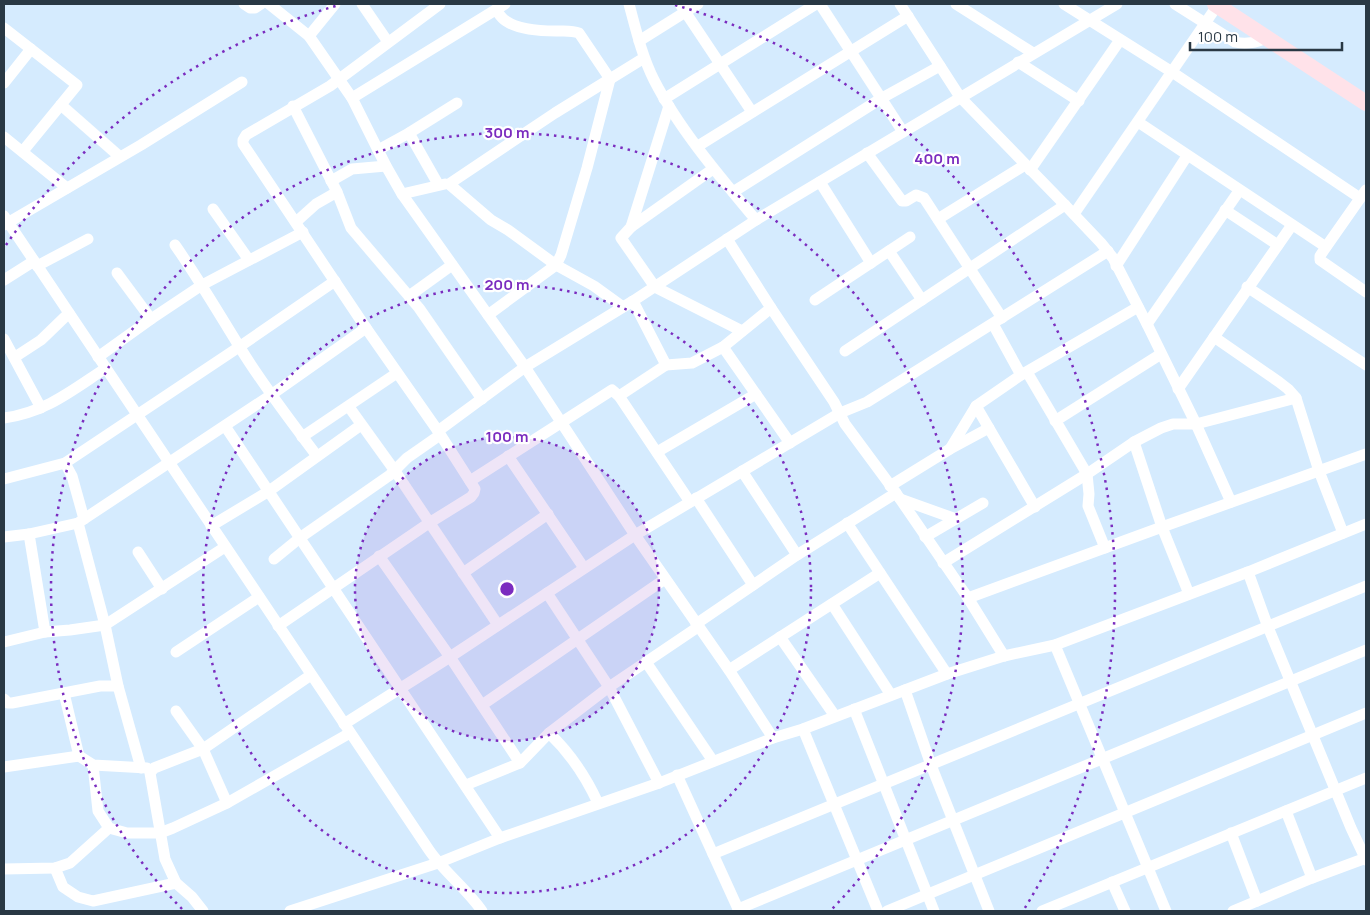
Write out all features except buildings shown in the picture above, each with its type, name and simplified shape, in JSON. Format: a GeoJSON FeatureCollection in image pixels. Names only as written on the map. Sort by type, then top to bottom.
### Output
{"type":"FeatureCollection","features":[{"type":"Feature","properties":{"kind":"street"},"geometry":{"type":"LineString","coordinates":[[244,4],[250,8],[255,8],[261,4]]}},
{"type":"Feature","properties":{"kind":"street"},"geometry":{"type":"LineString","coordinates":[[269,4],[309,36],[339,79],[352,98],[402,194],[525,367],[665,580],[729,670],[773,738]]}},
{"type":"Feature","properties":{"kind":"street"},"geometry":{"type":"LineString","coordinates":[[309,36],[335,4]]}},
{"type":"Feature","properties":{"kind":"street"},"geometry":{"type":"LineString","coordinates":[[362,4],[388,42]]}},
{"type":"Feature","properties":{"kind":"street"},"geometry":{"type":"LineString","coordinates":[[629,4],[644,58],[666,102],[714,169],[756,220]]}},
{"type":"Feature","properties":{"kind":"street"},"geometry":{"type":"LineString","coordinates":[[639,41],[683,8],[698,4]]}},
{"type":"Feature","properties":{"kind":"street"},"geometry":{"type":"LineString","coordinates":[[631,228],[666,102],[719,64],[816,4]]}},
{"type":"Feature","properties":{"kind":"street"},"geometry":{"type":"LineString","coordinates":[[820,4],[903,132]]}},
{"type":"Feature","properties":{"kind":"street"},"geometry":{"type":"LineString","coordinates":[[900,4],[960,97],[1108,251],[1147,324],[1196,424],[1231,502]]}},
{"type":"Feature","properties":{"kind":"street"},"geometry":{"type":"LineString","coordinates":[[956,4],[1033,53]]}},
{"type":"Feature","properties":{"kind":"street"},"geometry":{"type":"LineString","coordinates":[[1064,4],[1363,194],[1320,256],[1320,260],[1366,292]]}},
{"type":"Feature","properties":{"kind":"street"},"geometry":{"type":"LineString","coordinates":[[274,559],[394,471],[407,458],[482,398],[525,367],[634,301],[756,220],[1117,4]]}},
{"type":"Feature","properties":{"kind":"street"},"geometry":{"type":"LineString","coordinates":[[1175,4],[1235,42],[1244,44],[1267,38]]}},
{"type":"Feature","properties":{"kind":"street"},"geometry":{"type":"LineString","coordinates":[[278,626],[379,556],[471,497],[474,493],[470,481],[439,433],[366,328],[243,140],[246,135],[339,79],[435,5]]}},
{"type":"Feature","properties":{"kind":"street"},"geometry":{"type":"LineString","coordinates":[[1074,214],[1216,5],[1366,103]]}},
{"type":"Feature","properties":{"kind":"street"},"geometry":{"type":"LineString","coordinates":[[352,98],[500,7],[503,19],[513,24],[546,31],[570,31],[579,34],[610,79],[571,221],[561,255],[556,265],[488,315]]}},
{"type":"Feature","properties":{"kind":"street"},"geometry":{"type":"LineString","coordinates":[[683,8],[752,112]]}},
{"type":"Feature","properties":{"kind":"street"},"geometry":{"type":"LineString","coordinates":[[698,146],[908,16]]}},
{"type":"Feature","properties":{"kind":"street"},"geometry":{"type":"LineString","coordinates":[[4,28],[77,85],[23,152]]}},
{"type":"Feature","properties":{"kind":"street"},"geometry":{"type":"LineString","coordinates":[[938,219],[1028,168],[1120,40]]}},
{"type":"Feature","properties":{"kind":"street"},"geometry":{"type":"LineString","coordinates":[[4,83],[31,49]]}},
{"type":"Feature","properties":{"kind":"street"},"geometry":{"type":"LineString","coordinates":[[402,194],[443,184],[644,58]]}},
{"type":"Feature","properties":{"kind":"street"},"geometry":{"type":"LineString","coordinates":[[1018,62],[1078,101]]}},
{"type":"Feature","properties":{"kind":"street"},"geometry":{"type":"LineString","coordinates":[[733,192],[882,98],[940,66]]}},
{"type":"Feature","properties":{"kind":"street"},"geometry":{"type":"LineString","coordinates":[[242,82],[141,145],[5,221],[106,368],[438,863],[472,896],[481,911]]}},
{"type":"Feature","properties":{"kind":"street"},"geometry":{"type":"LineString","coordinates":[[378,150],[410,133],[457,103]]}},
{"type":"Feature","properties":{"kind":"street"},"geometry":{"type":"LineString","coordinates":[[61,105],[119,156]]}},
{"type":"Feature","properties":{"kind":"street"},"geometry":{"type":"LineString","coordinates":[[293,106],[337,192],[351,228],[409,296],[482,398]]}},
{"type":"Feature","properties":{"kind":"street"},"geometry":{"type":"LineString","coordinates":[[1138,122],[1239,191],[1326,247]]}},
{"type":"Feature","properties":{"kind":"street"},"geometry":{"type":"LineString","coordinates":[[410,133],[443,184],[556,265],[594,286],[623,307]]}},
{"type":"Feature","properties":{"kind":"street"},"geometry":{"type":"LineString","coordinates":[[4,137],[67,188]]}},
{"type":"Feature","properties":{"kind":"street"},"geometry":{"type":"LineString","coordinates":[[867,153],[898,198],[906,201],[916,195],[921,196],[938,219],[969,269],[1024,374],[1087,474],[1088,506],[1105,548]]}},
{"type":"Feature","properties":{"kind":"street"},"geometry":{"type":"LineString","coordinates":[[1116,266],[1187,156]]}},
{"type":"Feature","properties":{"kind":"street"},"geometry":{"type":"LineString","coordinates":[[331,181],[352,169],[386,166]]}},
{"type":"Feature","properties":{"kind":"street"},"geometry":{"type":"LineString","coordinates":[[714,169],[631,228],[622,236],[621,242],[655,287],[742,330]]}},
{"type":"Feature","properties":{"kind":"street"},"geometry":{"type":"LineString","coordinates":[[820,182],[871,263]]}},
{"type":"Feature","properties":{"kind":"street"},"geometry":{"type":"LineString","coordinates":[[1147,324],[1239,191]]}},
{"type":"Feature","properties":{"kind":"street"},"geometry":{"type":"LineString","coordinates":[[296,222],[316,204],[337,192]]}},
{"type":"Feature","properties":{"kind":"street"},"geometry":{"type":"LineString","coordinates":[[845,351],[1065,205]]}},
{"type":"Feature","properties":{"kind":"street"},"geometry":{"type":"LineString","coordinates":[[213,209],[249,260]]}},
{"type":"Feature","properties":{"kind":"street"},"geometry":{"type":"LineString","coordinates":[[1225,210],[1278,245]]}},
{"type":"Feature","properties":{"kind":"street"},"geometry":{"type":"LineString","coordinates":[[1178,389],[1292,225]]}},
{"type":"Feature","properties":{"kind":"street"},"geometry":{"type":"LineString","coordinates":[[98,357],[202,285],[303,232]]}},
{"type":"Feature","properties":{"kind":"street"},"geometry":{"type":"LineString","coordinates":[[815,300],[910,237]]}},
{"type":"Feature","properties":{"kind":"street"},"geometry":{"type":"LineString","coordinates":[[4,280],[35,263],[88,239]]}},
{"type":"Feature","properties":{"kind":"street"},"geometry":{"type":"LineString","coordinates":[[727,239],[834,402],[849,430],[968,598],[1004,656]]}},
{"type":"Feature","properties":{"kind":"street"},"geometry":{"type":"LineString","coordinates":[[175,245],[271,395],[317,456]]}},
{"type":"Feature","properties":{"kind":"street"},"geometry":{"type":"LineString","coordinates":[[889,251],[922,300]]}},
{"type":"Feature","properties":{"kind":"street"},"geometry":{"type":"LineString","coordinates":[[94,764],[98,811],[109,828],[126,833],[160,833],[227,803],[347,728],[401,688],[635,535],[840,413],[867,402],[1108,251]]}},
{"type":"Feature","properties":{"kind":"street"},"geometry":{"type":"LineString","coordinates":[[409,296],[452,265]]}},
{"type":"Feature","properties":{"kind":"street"},"geometry":{"type":"LineString","coordinates":[[117,274],[151,319]]}},
{"type":"Feature","properties":{"kind":"street"},"geometry":{"type":"LineString","coordinates":[[4,479],[65,463],[239,347],[335,280]]}},
{"type":"Feature","properties":{"kind":"street"},"geometry":{"type":"LineString","coordinates":[[1247,288],[1366,366]]}},
{"type":"Feature","properties":{"kind":"street"},"geometry":{"type":"LineString","coordinates":[[634,301],[666,365]]}},
{"type":"Feature","properties":{"kind":"street"},"geometry":{"type":"LineString","coordinates":[[950,449],[976,406],[1024,374],[1138,307]]}},
{"type":"Feature","properties":{"kind":"street"},"geometry":{"type":"LineString","coordinates":[[619,396],[666,365],[692,363],[723,347],[771,308]]}},
{"type":"Feature","properties":{"kind":"street"},"geometry":{"type":"LineString","coordinates":[[14,357],[41,340],[68,313]]}},
{"type":"Feature","properties":{"kind":"street"},"geometry":{"type":"LineString","coordinates":[[4,537],[29,534],[81,521],[271,395],[366,328]]}},
{"type":"Feature","properties":{"kind":"street"},"geometry":{"type":"LineString","coordinates":[[1214,337],[1279,382],[1296,398],[1319,471],[1342,533]]}},
{"type":"Feature","properties":{"kind":"street"},"geometry":{"type":"LineString","coordinates":[[4,340],[41,408]]}},
{"type":"Feature","properties":{"kind":"street"},"geometry":{"type":"LineString","coordinates":[[723,347],[790,443]]}},
{"type":"Feature","properties":{"kind":"street"},"geometry":{"type":"LineString","coordinates":[[1055,421],[1161,354]]}},
{"type":"Feature","properties":{"kind":"street"},"geometry":{"type":"LineString","coordinates":[[4,418],[26,414],[41,408],[61,398],[106,368]]}},
{"type":"Feature","properties":{"kind":"street"},"geometry":{"type":"LineString","coordinates":[[302,437],[398,373]]}},
{"type":"Feature","properties":{"kind":"street"},"geometry":{"type":"LineString","coordinates":[[470,481],[612,390],[619,396],[753,585]]}},
{"type":"Feature","properties":{"kind":"street"},"geometry":{"type":"LineString","coordinates":[[657,452],[756,394]]}},
{"type":"Feature","properties":{"kind":"street"},"geometry":{"type":"LineString","coordinates":[[943,563],[1035,507],[1134,442],[1161,428],[1173,424],[1196,424],[1296,398]]}},
{"type":"Feature","properties":{"kind":"street"},"geometry":{"type":"LineString","coordinates":[[976,406],[1035,507]]}},
{"type":"Feature","properties":{"kind":"street"},"geometry":{"type":"LineString","coordinates":[[349,407],[498,625]]}},
{"type":"Feature","properties":{"kind":"street"},"geometry":{"type":"LineString","coordinates":[[211,526],[269,491],[361,425]]}},
{"type":"Feature","properties":{"kind":"street"},"geometry":{"type":"LineString","coordinates":[[225,426],[500,838]]}},
{"type":"Feature","properties":{"kind":"street"},"geometry":{"type":"LineString","coordinates":[[466,785],[520,763],[549,733],[609,687],[797,555],[895,493],[950,449],[989,428]]}},
{"type":"Feature","properties":{"kind":"street"},"geometry":{"type":"LineString","coordinates":[[1134,442],[1162,527],[1189,594]]}},
{"type":"Feature","properties":{"kind":"street"},"geometry":{"type":"LineString","coordinates":[[968,598],[1366,454]]}},
{"type":"Feature","properties":{"kind":"street"},"geometry":{"type":"LineString","coordinates":[[508,456],[584,568]]}},
{"type":"Feature","properties":{"kind":"street"},"geometry":{"type":"LineString","coordinates":[[65,463],[72,476],[118,686],[141,768]]}},
{"type":"Feature","properties":{"kind":"street"},"geometry":{"type":"LineString","coordinates":[[742,471],[797,555]]}},
{"type":"Feature","properties":{"kind":"street"},"geometry":{"type":"LineString","coordinates":[[895,493],[956,519]]}},
{"type":"Feature","properties":{"kind":"street"},"geometry":{"type":"LineString","coordinates":[[925,537],[983,503]]}},
{"type":"Feature","properties":{"kind":"street"},"geometry":{"type":"LineString","coordinates":[[464,573],[548,514]]}},
{"type":"Feature","properties":{"kind":"street"},"geometry":{"type":"LineString","coordinates":[[847,523],[947,674]]}},
{"type":"Feature","properties":{"kind":"street"},"geometry":{"type":"LineString","coordinates":[[290,911],[438,863],[500,838],[659,782],[947,674],[1004,656],[1055,645],[1248,572],[1366,524]]}},
{"type":"Feature","properties":{"kind":"street"},"geometry":{"type":"LineString","coordinates":[[29,534],[46,632]]}},
{"type":"Feature","properties":{"kind":"street"},"geometry":{"type":"LineString","coordinates":[[4,642],[46,632],[105,625],[225,547]]}},
{"type":"Feature","properties":{"kind":"street"},"geometry":{"type":"LineString","coordinates":[[138,552],[162,588]]}},
{"type":"Feature","properties":{"kind":"street"},"geometry":{"type":"LineString","coordinates":[[379,556],[450,657],[520,763]]}},
{"type":"Feature","properties":{"kind":"street"},"geometry":{"type":"LineString","coordinates":[[1233,911],[1312,878],[1366,859],[1268,626],[1248,572]]}},
{"type":"Feature","properties":{"kind":"street"},"geometry":{"type":"LineString","coordinates":[[729,670],[880,573]]}},
{"type":"Feature","properties":{"kind":"street"},"geometry":{"type":"LineString","coordinates":[[482,705],[665,580]]}},
{"type":"Feature","properties":{"kind":"street"},"geometry":{"type":"LineString","coordinates":[[713,854],[1366,586]]}},
{"type":"Feature","properties":{"kind":"street"},"geometry":{"type":"LineString","coordinates":[[547,593],[609,687],[659,782]]}},
{"type":"Feature","properties":{"kind":"street"},"geometry":{"type":"LineString","coordinates":[[176,652],[259,597]]}},
{"type":"Feature","properties":{"kind":"street"},"geometry":{"type":"LineString","coordinates":[[832,604],[891,695]]}},
{"type":"Feature","properties":{"kind":"street"},"geometry":{"type":"LineString","coordinates":[[780,637],[835,716]]}},
{"type":"Feature","properties":{"kind":"street"},"geometry":{"type":"LineString","coordinates":[[1055,645],[1166,911]]}},
{"type":"Feature","properties":{"kind":"street"},"geometry":{"type":"LineString","coordinates":[[677,775],[738,910],[1366,650]]}},
{"type":"Feature","properties":{"kind":"street"},"geometry":{"type":"LineString","coordinates":[[646,662],[713,761]]}},
{"type":"Feature","properties":{"kind":"street"},"geometry":{"type":"LineString","coordinates":[[4,767],[79,756],[94,764],[154,768],[203,749],[311,675]]}},
{"type":"Feature","properties":{"kind":"street"},"geometry":{"type":"LineString","coordinates":[[4,699],[8,703],[12,703],[100,686],[118,686]]}},
{"type":"Feature","properties":{"kind":"street"},"geometry":{"type":"LineString","coordinates":[[905,690],[931,765],[989,911]]}},
{"type":"Feature","properties":{"kind":"street"},"geometry":{"type":"LineString","coordinates":[[64,693],[79,756]]}},
{"type":"Feature","properties":{"kind":"street"},"geometry":{"type":"LineString","coordinates":[[854,709],[934,911]]}},
{"type":"Feature","properties":{"kind":"street"},"geometry":{"type":"LineString","coordinates":[[176,711],[203,749],[227,803]]}},
{"type":"Feature","properties":{"kind":"street"},"geometry":{"type":"LineString","coordinates":[[887,911],[1366,713]]}},
{"type":"Feature","properties":{"kind":"street"},"geometry":{"type":"LineString","coordinates":[[802,729],[878,911]]}},
{"type":"Feature","properties":{"kind":"street"},"geometry":{"type":"LineString","coordinates":[[549,733],[563,746],[588,782],[598,803]]}},
{"type":"Feature","properties":{"kind":"street"},"geometry":{"type":"LineString","coordinates":[[154,768],[150,773],[150,778],[165,859],[176,883],[192,897],[203,911]]}},
{"type":"Feature","properties":{"kind":"street"},"geometry":{"type":"LineString","coordinates":[[1042,911],[1366,778]]}},
{"type":"Feature","properties":{"kind":"street"},"geometry":{"type":"LineString","coordinates":[[1286,811],[1312,878]]}},
{"type":"Feature","properties":{"kind":"street"},"geometry":{"type":"LineString","coordinates":[[4,869],[56,868],[70,863],[109,828]]}},
{"type":"Feature","properties":{"kind":"street"},"geometry":{"type":"LineString","coordinates":[[1232,834],[1257,901]]}},
{"type":"Feature","properties":{"kind":"street"},"geometry":{"type":"LineString","coordinates":[[56,868],[63,887],[78,897],[93,901],[176,883]]}},
{"type":"Feature","properties":{"kind":"street"},"geometry":{"type":"LineString","coordinates":[[1112,882],[1125,911]]}}]}
